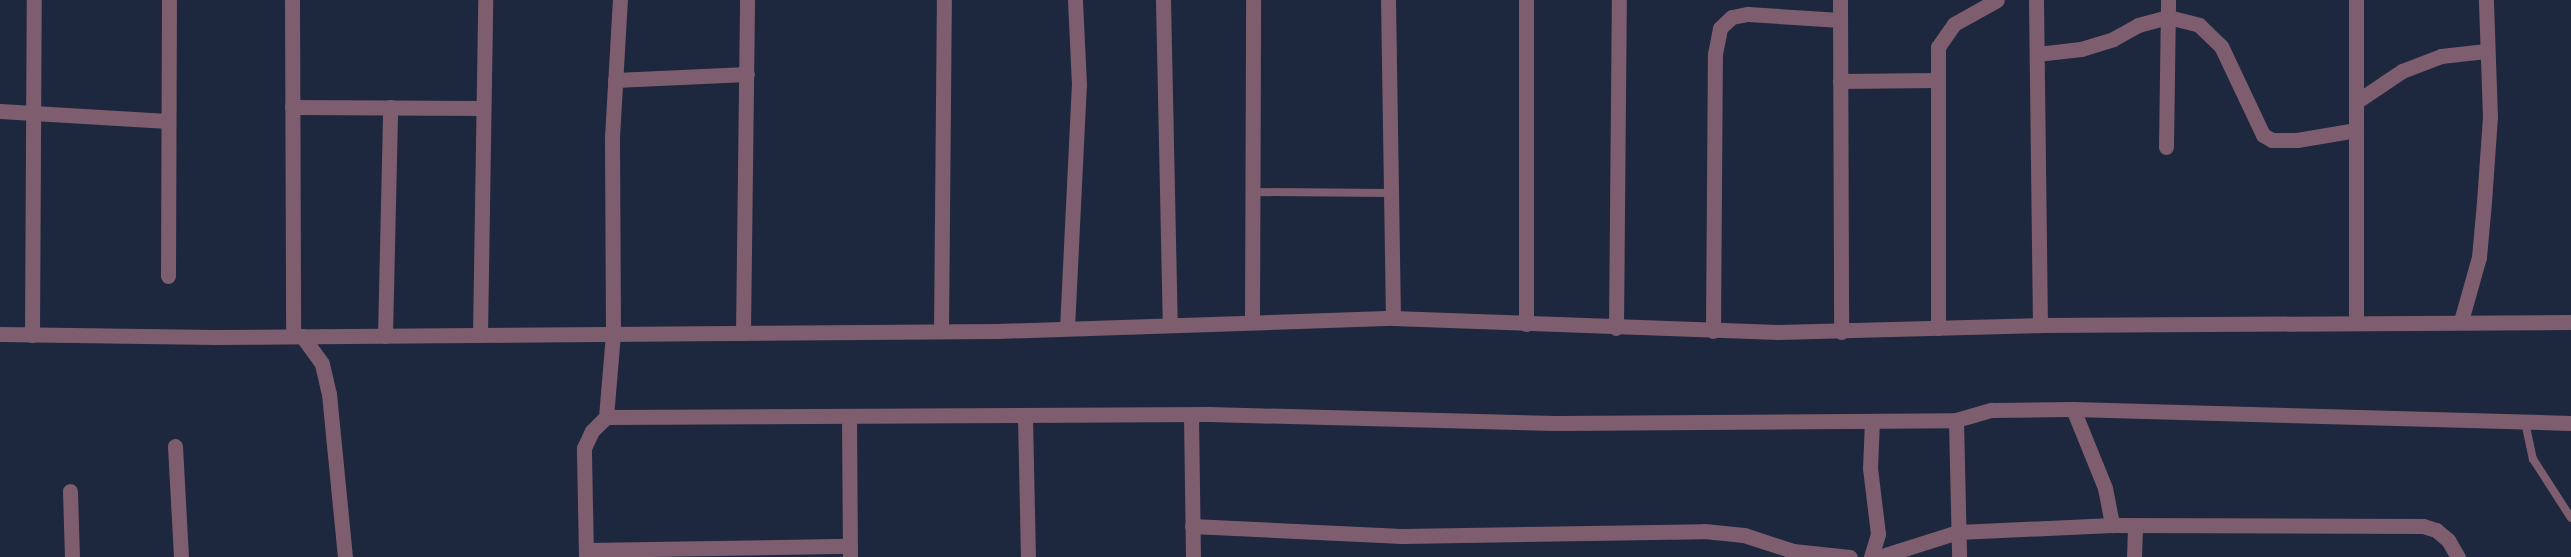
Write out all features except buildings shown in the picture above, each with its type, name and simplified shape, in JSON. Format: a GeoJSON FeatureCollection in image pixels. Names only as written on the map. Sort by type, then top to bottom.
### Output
{"type":"FeatureCollection","features":[{"type":"Feature","properties":{"kind":"street"},"geometry":{"type":"LineString","coordinates":[[32,335],[34,0]]}},
{"type":"Feature","properties":{"kind":"street"},"geometry":{"type":"LineString","coordinates":[[168,276],[169,0]]}},
{"type":"Feature","properties":{"kind":"street"},"geometry":{"type":"LineString","coordinates":[[292,0],[292,107],[298,336],[322,364],[329,394],[345,557]]}},
{"type":"Feature","properties":{"kind":"street"},"geometry":{"type":"LineString","coordinates":[[480,335],[481,108],[485,0]]}},
{"type":"Feature","properties":{"kind":"street"},"geometry":{"type":"LineString","coordinates":[[620,0],[615,80],[613,333],[606,417],[592,431],[584,448],[586,553],[850,551],[849,416]]}},
{"type":"Feature","properties":{"kind":"street"},"geometry":{"type":"LineString","coordinates":[[743,333],[747,0]]}},
{"type":"Feature","properties":{"kind":"street"},"geometry":{"type":"LineString","coordinates":[[941,331],[944,0]]}},
{"type":"Feature","properties":{"kind":"street"},"geometry":{"type":"LineString","coordinates":[[1067,328],[1079,85],[1075,0]]}},
{"type":"Feature","properties":{"kind":"street"},"geometry":{"type":"LineString","coordinates":[[1163,0],[1170,325]]}},
{"type":"Feature","properties":{"kind":"street"},"geometry":{"type":"LineString","coordinates":[[1252,322],[1253,0]]}},
{"type":"Feature","properties":{"kind":"street"},"geometry":{"type":"LineString","coordinates":[[1388,0],[1389,193],[1393,318]]}},
{"type":"Feature","properties":{"kind":"street"},"geometry":{"type":"LineString","coordinates":[[1526,0],[1526,324]]}},
{"type":"Feature","properties":{"kind":"street"},"geometry":{"type":"LineString","coordinates":[[1616,328],[1618,0]]}},
{"type":"Feature","properties":{"kind":"street"},"geometry":{"type":"LineString","coordinates":[[1840,0],[1841,332]]}},
{"type":"Feature","properties":{"kind":"street"},"geometry":{"type":"LineString","coordinates":[[1938,328],[1938,47],[1954,24],[1997,0]]}},
{"type":"Feature","properties":{"kind":"street"},"geometry":{"type":"LineString","coordinates":[[2036,0],[2040,325]]}},
{"type":"Feature","properties":{"kind":"street"},"geometry":{"type":"LineString","coordinates":[[2166,147],[2168,0]]}},
{"type":"Feature","properties":{"kind":"street"},"geometry":{"type":"LineString","coordinates":[[2356,0],[2356,322]]}},
{"type":"Feature","properties":{"kind":"street"},"geometry":{"type":"LineString","coordinates":[[2461,321],[2479,257],[2483,213],[2490,117],[2486,0]]}},
{"type":"Feature","properties":{"kind":"street"},"geometry":{"type":"LineString","coordinates":[[1713,331],[1715,54],[1720,28],[1732,17],[1748,14],[1840,20]]}},
{"type":"Feature","properties":{"kind":"street"},"geometry":{"type":"LineString","coordinates":[[2037,54],[2081,49],[2113,39],[2138,25],[2168,17],[2199,25],[2220,46],[2263,135],[2272,140],[2298,140],[2356,130]]}},
{"type":"Feature","properties":{"kind":"street"},"geometry":{"type":"LineString","coordinates":[[2356,102],[2402,71],[2440,56],[2486,51]]}},
{"type":"Feature","properties":{"kind":"street"},"geometry":{"type":"LineString","coordinates":[[615,80],[747,74]]}},
{"type":"Feature","properties":{"kind":"street"},"geometry":{"type":"LineString","coordinates":[[1840,81],[1937,80]]}},
{"type":"Feature","properties":{"kind":"street"},"geometry":{"type":"LineString","coordinates":[[292,107],[481,108]]}},
{"type":"Feature","properties":{"kind":"street"},"geometry":{"type":"LineString","coordinates":[[385,336],[390,107]]}},
{"type":"Feature","properties":{"kind":"street"},"geometry":{"type":"LineString","coordinates":[[0,111],[33,116],[168,121]]}},
{"type":"Feature","properties":{"kind":"street"},"geometry":{"type":"LineString","coordinates":[[0,334],[385,336],[941,331],[1393,318],[1616,328],[1841,332],[2040,325],[2571,322]]}},
{"type":"Feature","properties":{"kind":"street"},"geometry":{"type":"LineString","coordinates":[[606,417],[1191,415],[1556,423],[1956,420],[1992,410],[2073,409],[2571,423]]}},
{"type":"Feature","properties":{"kind":"street"},"geometry":{"type":"LineString","coordinates":[[2073,409],[2105,488],[2112,525]]}},
{"type":"Feature","properties":{"kind":"street"},"geometry":{"type":"LineString","coordinates":[[1191,415],[1193,557]]}},
{"type":"Feature","properties":{"kind":"street"},"geometry":{"type":"LineString","coordinates":[[1025,416],[1028,557]]}},
{"type":"Feature","properties":{"kind":"street"},"geometry":{"type":"LineString","coordinates":[[1956,420],[1959,557]]}},
{"type":"Feature","properties":{"kind":"street"},"geometry":{"type":"LineString","coordinates":[[1871,557],[1878,534],[1869,468],[1872,421]]}},
{"type":"Feature","properties":{"kind":"street"},"geometry":{"type":"LineString","coordinates":[[175,446],[181,557]]}},
{"type":"Feature","properties":{"kind":"street"},"geometry":{"type":"LineString","coordinates":[[70,491],[72,557]]}},
{"type":"Feature","properties":{"kind":"street"},"geometry":{"type":"LineString","coordinates":[[1879,557],[1958,532],[2112,525],[2422,526],[2436,530],[2448,540],[2458,557]]}},
{"type":"Feature","properties":{"kind":"street"},"geometry":{"type":"LineString","coordinates":[[1192,526],[1401,536],[1704,531],[1744,535],[1793,551],[1850,557]]}},
{"type":"Feature","properties":{"kind":"street"},"geometry":{"type":"LineString","coordinates":[[2134,557],[2135,526]]}},
{"type":"Feature","properties":{"kind":"lane"},"geometry":{"type":"LineString","coordinates":[[1254,192],[1389,193]]}},
{"type":"Feature","properties":{"kind":"lane"},"geometry":{"type":"LineString","coordinates":[[2525,422],[2533,459],[2571,518]]}}]}
